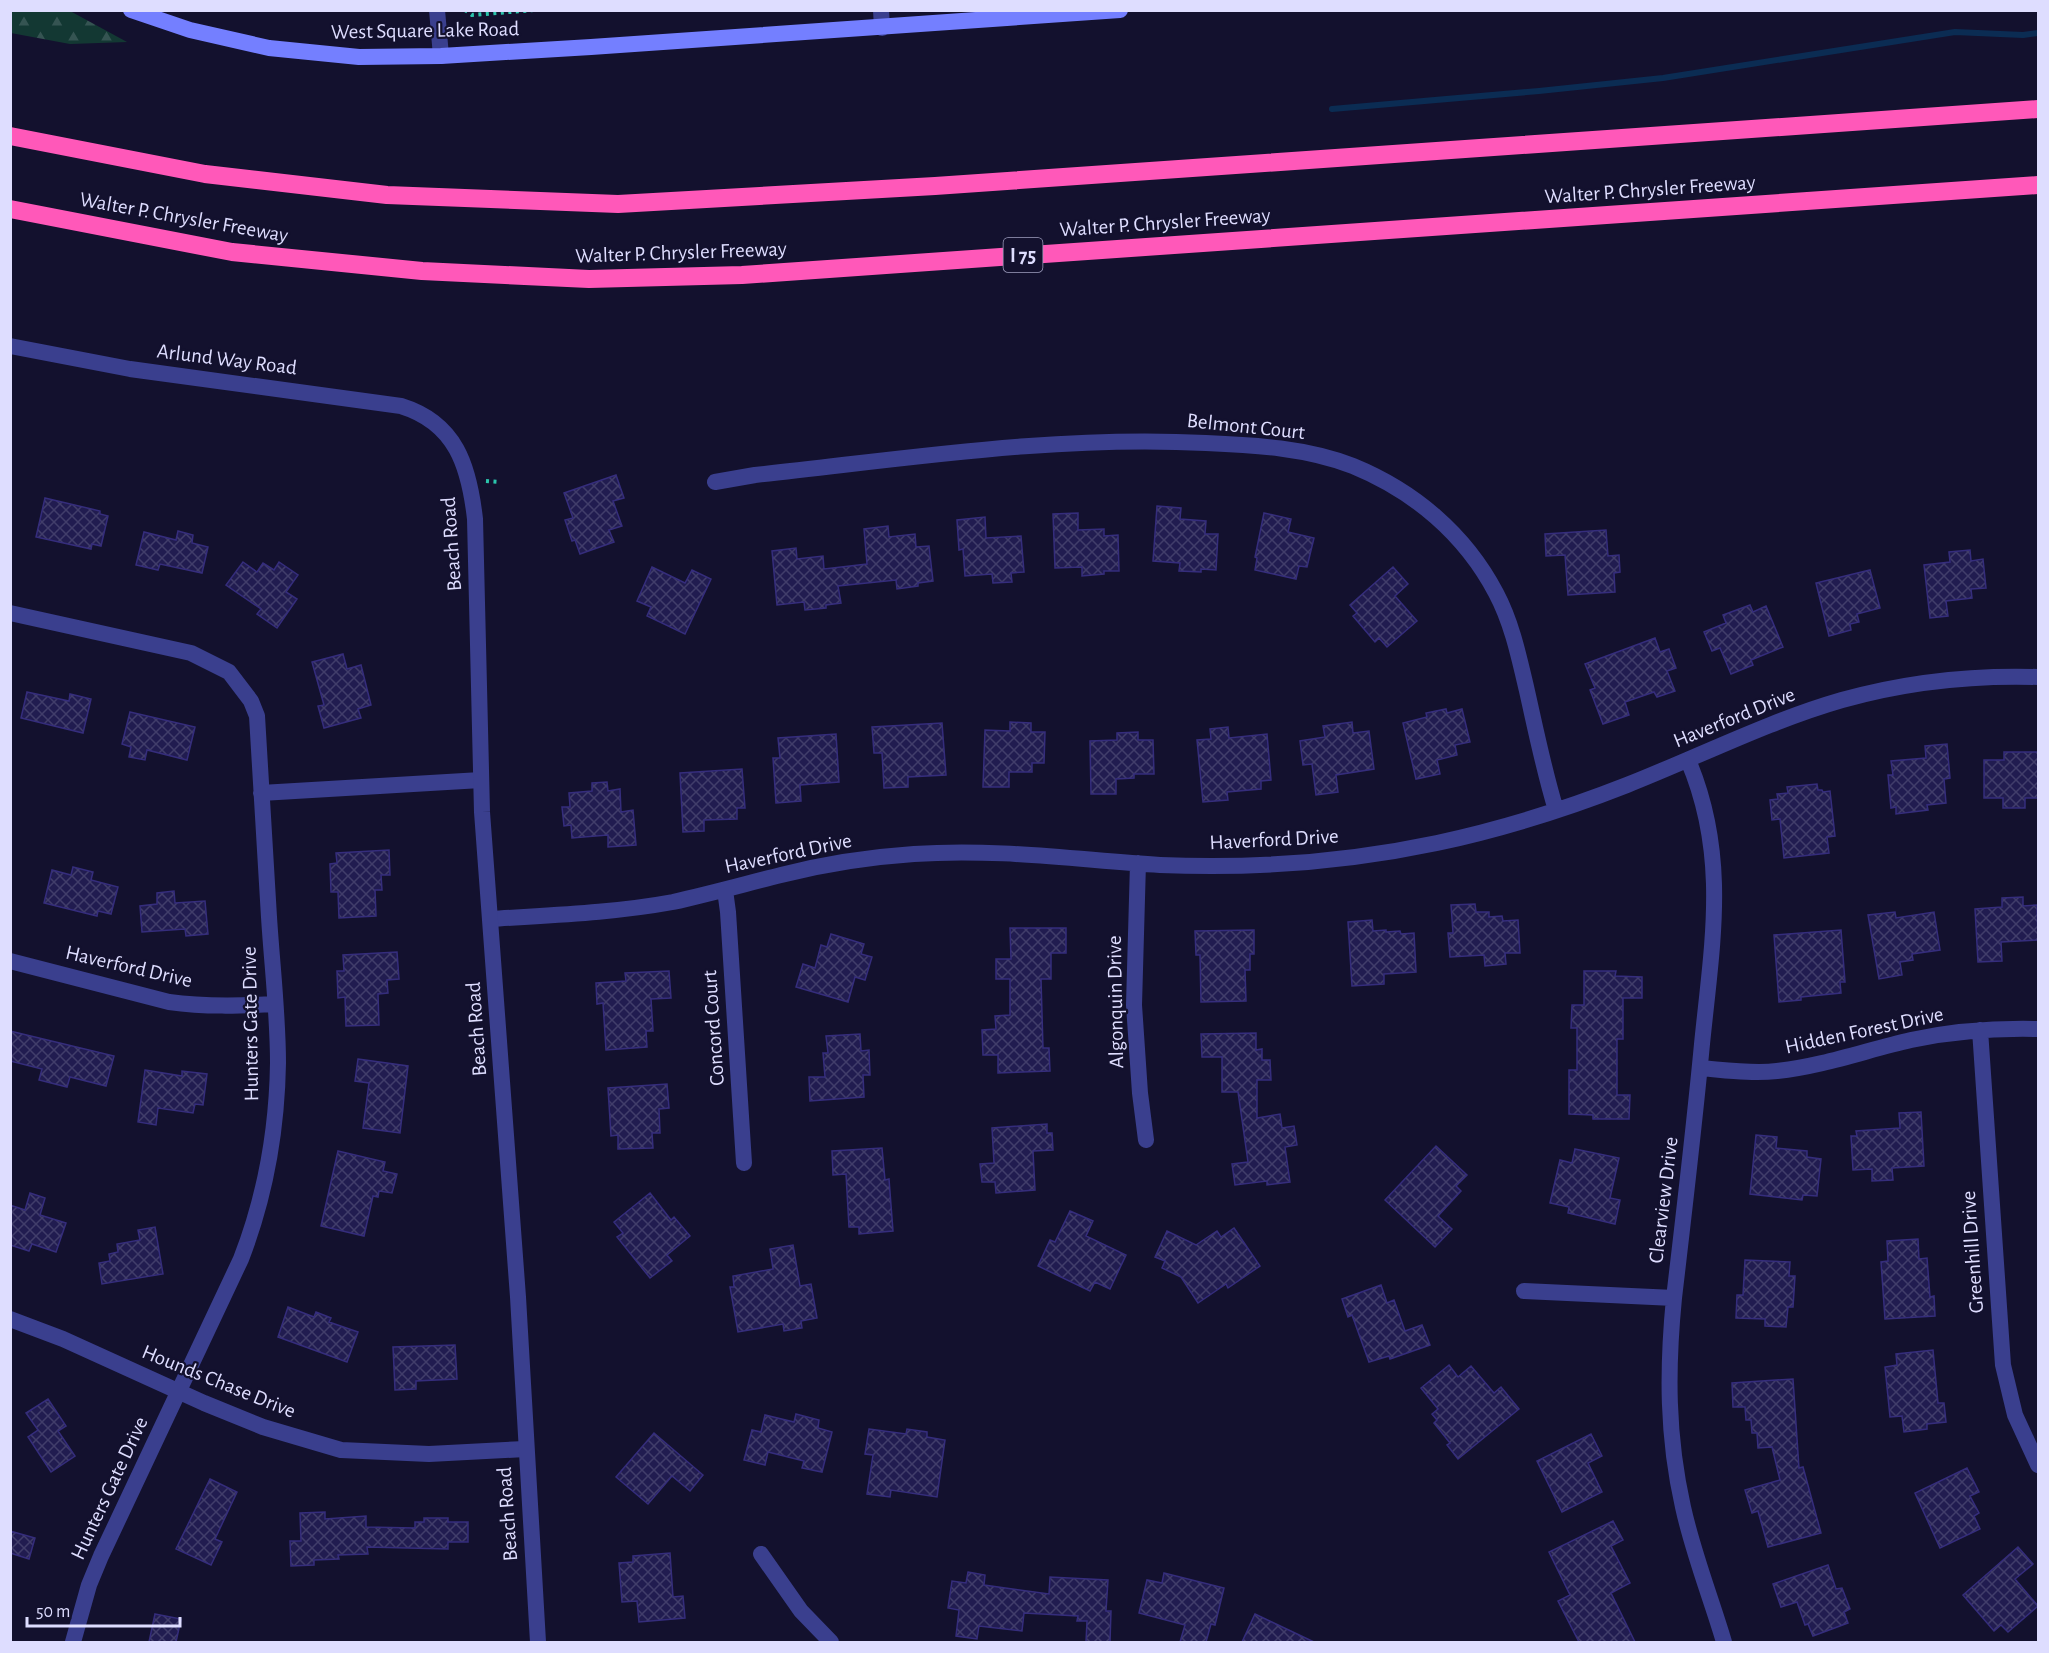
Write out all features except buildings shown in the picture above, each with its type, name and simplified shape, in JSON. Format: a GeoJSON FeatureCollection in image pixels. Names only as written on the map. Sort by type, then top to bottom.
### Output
{"type":"FeatureCollection","features":[{"type":"Feature","properties":{"kind":"highway"},"geometry":{"type":"LineString","coordinates":[[10,136],[205,174],[387,195],[618,204],[946,185],[2038,109]]}},
{"type":"Feature","properties":{"kind":"highway","name":"Walter P. Chrysler Freeway"},"geometry":{"type":"LineString","coordinates":[[10,209],[232,252],[422,271],[589,279],[742,275],[2038,185]]}},
{"type":"Feature","properties":{"kind":"main road","name":"West Square Lake Road"},"geometry":{"type":"LineString","coordinates":[[131,10],[190,30],[269,48],[359,57],[441,56],[882,28],[1120,10]]}},
{"type":"Feature","properties":{"kind":"street"},"geometry":{"type":"LineString","coordinates":[[437,10],[441,56]]}},
{"type":"Feature","properties":{"kind":"street"},"geometry":{"type":"LineString","coordinates":[[881,10],[882,28]]}},
{"type":"Feature","properties":{"kind":"street","name":"Arlund Way Road"},"geometry":{"type":"LineString","coordinates":[[10,346],[130,369],[385,402],[413,410],[435,422]]}},
{"type":"Feature","properties":{"kind":"street","name":"Beach Road"},"geometry":{"type":"LineString","coordinates":[[435,422],[456,446],[463,461],[472,496],[477,545],[481,780],[518,1297],[525,1449],[538,1642]]}},
{"type":"Feature","properties":{"kind":"street","name":"Belmont Court"},"geometry":{"type":"LineString","coordinates":[[715,482],[755,475],[1033,445],[1119,440],[1264,446],[1327,458],[1352,466],[1384,481],[1432,513],[1466,547],[1491,584],[1507,616],[1517,647],[1544,768],[1556,810]]}},
{"type":"Feature","properties":{"kind":"street","name":"Hunters Gate Drive"},"geometry":{"type":"LineString","coordinates":[[10,613],[191,653],[229,672],[251,701],[257,716],[275,1004],[278,1062],[276,1095],[270,1153],[261,1200],[241,1259],[101,1556],[89,1585],[73,1642]]}},
{"type":"Feature","properties":{"kind":"street","name":"Haverford Drive"},"geometry":{"type":"LineString","coordinates":[[491,919],[613,911],[675,901],[812,868],[882,856],[990,853],[1213,866],[1304,862],[1356,856],[1436,843],[1556,810],[1626,786],[1840,700],[1892,687],[1950,679],[2038,677]]}},
{"type":"Feature","properties":{"kind":"street","name":"Clearview Drive"},"geometry":{"type":"LineString","coordinates":[[1688,760],[1706,812],[1715,871],[1715,923],[1669,1350],[1669,1403],[1677,1480],[1690,1535],[1724,1642]]}},
{"type":"Feature","properties":{"kind":"street"},"geometry":{"type":"LineString","coordinates":[[261,793],[481,780]]}},
{"type":"Feature","properties":{"kind":"street","name":"Algonquin Drive"},"geometry":{"type":"LineString","coordinates":[[1138,863],[1134,1005],[1140,1093],[1146,1140]]}},
{"type":"Feature","properties":{"kind":"street","name":"Concord Court"},"geometry":{"type":"LineString","coordinates":[[725,890],[744,1163]]}},
{"type":"Feature","properties":{"kind":"street","name":"Haverford Drive"},"geometry":{"type":"LineString","coordinates":[[10,961],[169,1002],[221,1006],[275,1004]]}},
{"type":"Feature","properties":{"kind":"street","name":"Hidden Forest Drive"},"geometry":{"type":"LineString","coordinates":[[1700,1068],[1776,1072],[1913,1040],[1980,1030],[2038,1029]]}},
{"type":"Feature","properties":{"kind":"street","name":"Greenhill Drive"},"geometry":{"type":"LineString","coordinates":[[1980,1030],[2003,1365],[2015,1415],[2038,1465]]}},
{"type":"Feature","properties":{"kind":"street"},"geometry":{"type":"LineString","coordinates":[[1524,1291],[1674,1298]]}},
{"type":"Feature","properties":{"kind":"street","name":"Hounds Chase Drive"},"geometry":{"type":"LineString","coordinates":[[10,1319],[63,1339],[263,1427],[341,1450],[429,1454],[525,1449]]}},
{"type":"Feature","properties":{"kind":"street"},"geometry":{"type":"LineString","coordinates":[[761,1554],[801,1611],[831,1642]]}},
{"type":"Feature","properties":{"kind":"path"},"geometry":{"type":"LineString","coordinates":[[465,10],[472,15],[535,10]]}},
{"type":"Feature","properties":{"kind":"green space"},"geometry":{"type":"Polygon","coordinates":[[[10,11],[70,11],[127,42],[70,44],[11,33],[10,11]]]}},
{"type":"Feature","properties":{"kind":"waterway"},"geometry":{"type":"LineString","coordinates":[[1332,109],[1663,78],[1955,32],[2023,35],[2038,33]]}}]}
